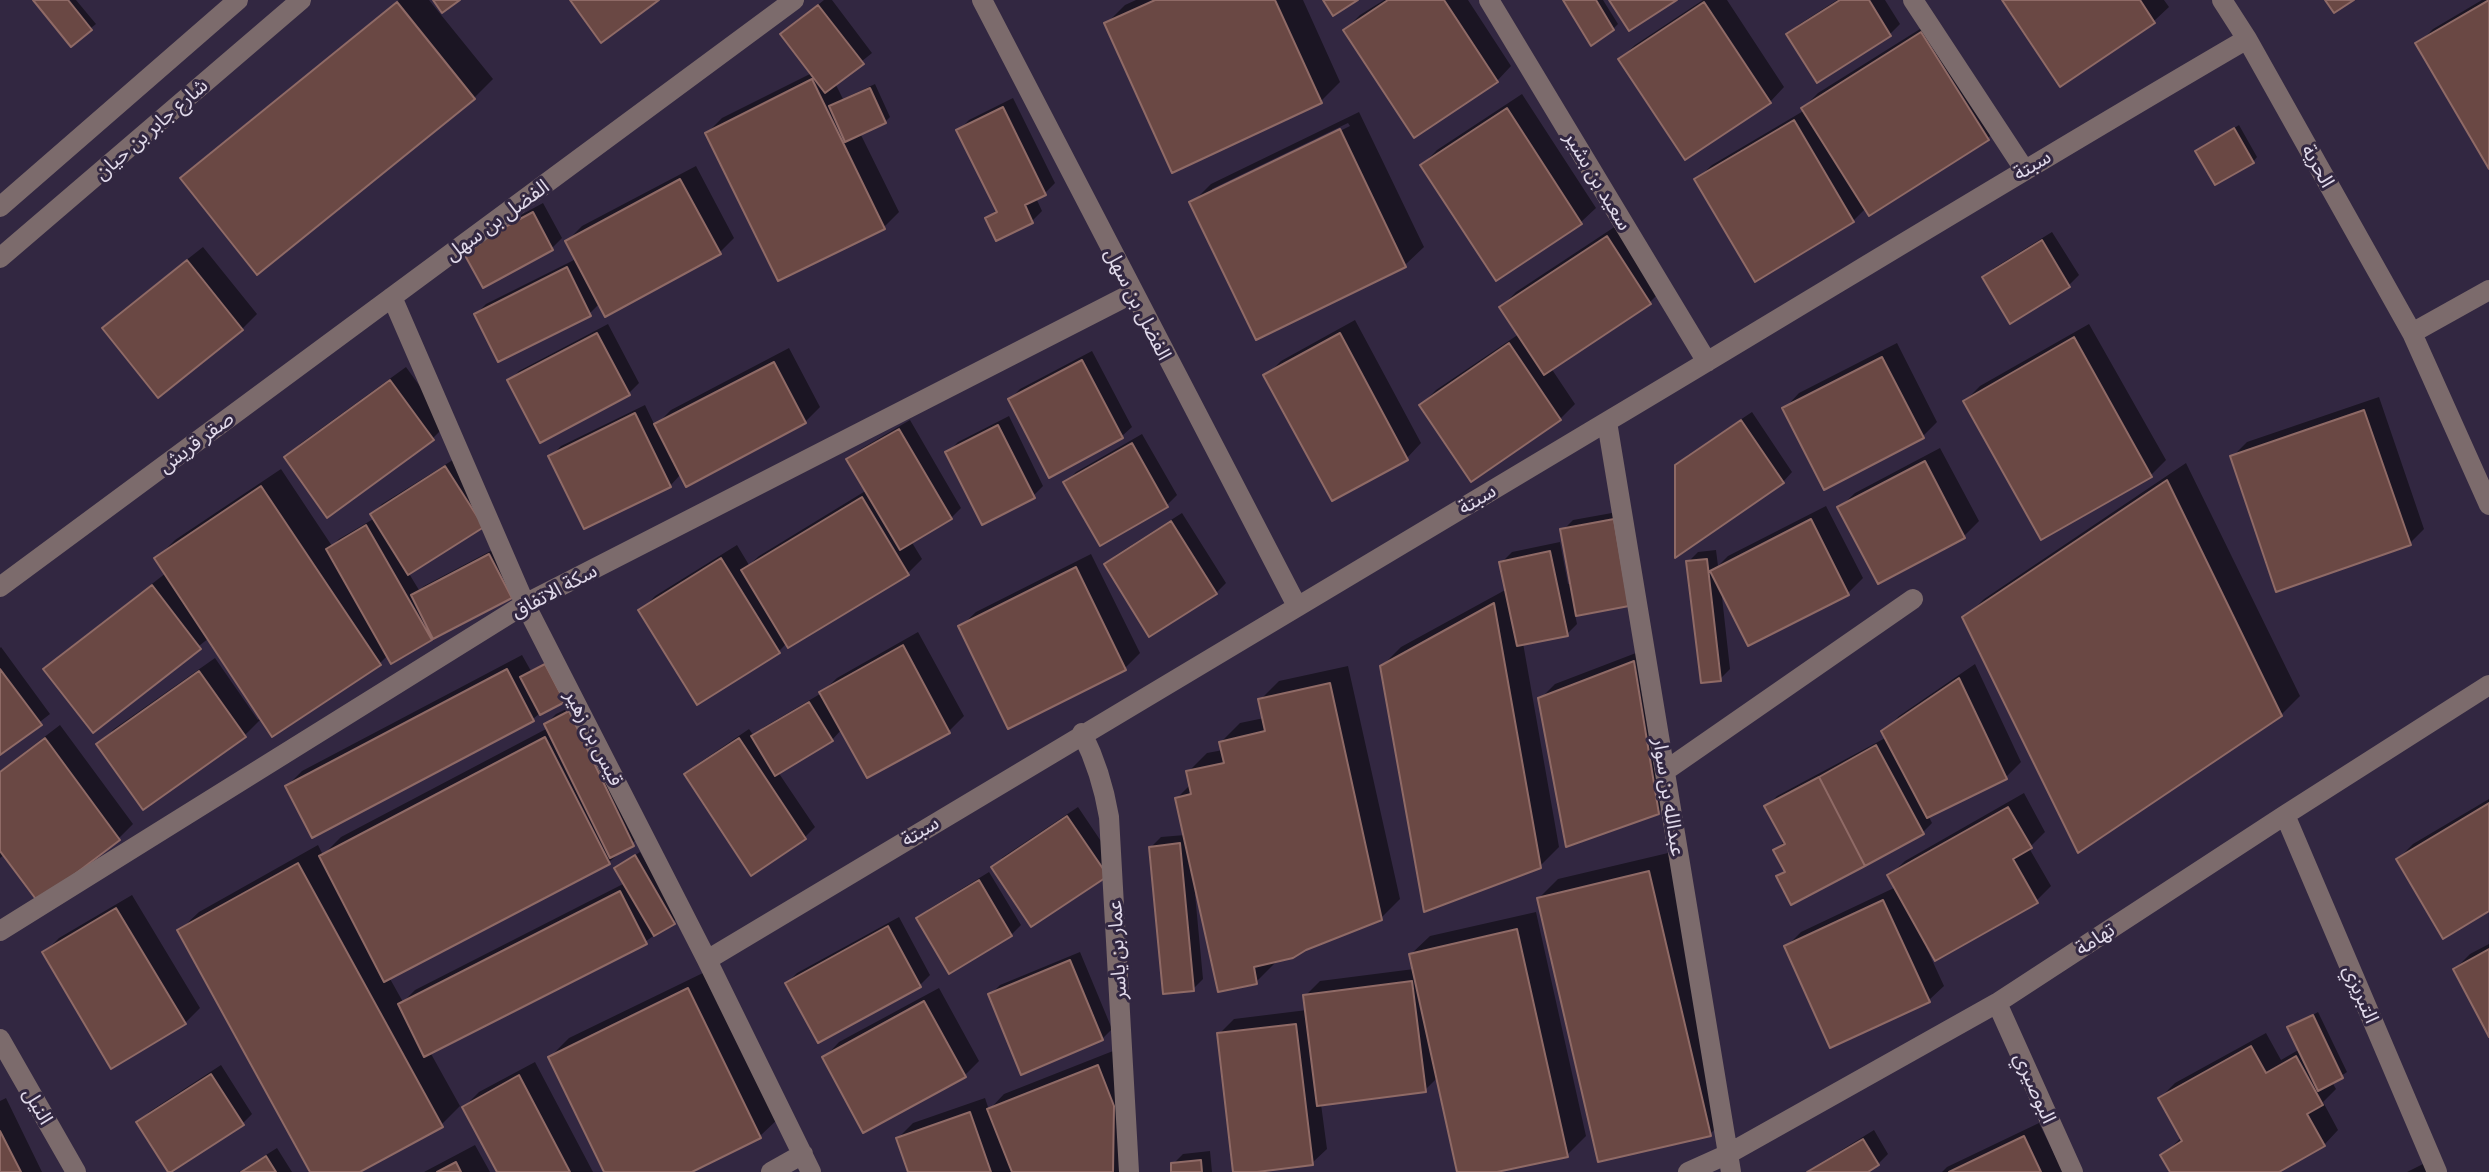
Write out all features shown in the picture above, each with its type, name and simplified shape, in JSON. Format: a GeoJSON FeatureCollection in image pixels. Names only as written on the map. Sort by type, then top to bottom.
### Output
{"type":"FeatureCollection","features":[{"type":"Feature","properties":{"kind":"street","name":"شارع جابر بن حيان"},"geometry":{"type":"LineString","coordinates":[[0,207],[238,0]]}},
{"type":"Feature","properties":{"kind":"street","name":"شارع جابر بن حيان"},"geometry":{"type":"LineString","coordinates":[[0,258],[301,0]]}},
{"type":"Feature","properties":{"kind":"street","name":"الفضل بن سهل"},"geometry":{"type":"LineString","coordinates":[[392,297],[794,0]]}},
{"type":"Feature","properties":{"kind":"street","name":"الفضل بن سهل"},"geometry":{"type":"LineString","coordinates":[[982,0],[1297,606]]}},
{"type":"Feature","properties":{"kind":"street","name":"سعيد بن بشير"},"geometry":{"type":"LineString","coordinates":[[1489,0],[1707,362]]}},
{"type":"Feature","properties":{"kind":"street"},"geometry":{"type":"LineString","coordinates":[[1913,0],[2024,169]]}},
{"type":"Feature","properties":{"kind":"street","name":"الحرية"},"geometry":{"type":"LineString","coordinates":[[2222,0],[2412,333],[2489,505]]}},
{"type":"Feature","properties":{"kind":"street","name":"سبتة"},"geometry":{"type":"LineString","coordinates":[[707,960],[2024,169],[2247,39]]}},
{"type":"Feature","properties":{"kind":"street"},"geometry":{"type":"LineString","coordinates":[[2412,333],[2489,290]]}},
{"type":"Feature","properties":{"kind":"street","name":"سكة الاتفاق"},"geometry":{"type":"LineString","coordinates":[[0,931],[525,604],[1133,293]]}},
{"type":"Feature","properties":{"kind":"street","name":"صقر قريش"},"geometry":{"type":"LineString","coordinates":[[0,587],[392,297]]}},
{"type":"Feature","properties":{"kind":"street","name":"قيس بن زهير"},"geometry":{"type":"LineString","coordinates":[[392,297],[525,604],[807,1163]]}},
{"type":"Feature","properties":{"kind":"street","name":"عبدالله بن سوار"},"geometry":{"type":"LineString","coordinates":[[1607,422],[1730,1163]]}},
{"type":"Feature","properties":{"kind":"street"},"geometry":{"type":"LineString","coordinates":[[1665,771],[1913,599]]}},
{"type":"Feature","properties":{"kind":"street","name":"تهامة"},"geometry":{"type":"LineString","coordinates":[[1688,1172],[1730,1163],[1997,1003],[2489,685]]}},
{"type":"Feature","properties":{"kind":"street","name":"عمار بن ياسر"},"geometry":{"type":"LineString","coordinates":[[1082,733],[1096,760],[1105,788],[1109,817],[1129,1172]]}},
{"type":"Feature","properties":{"kind":"street","name":"التبريزي"},"geometry":{"type":"LineString","coordinates":[[2285,815],[2437,1172]]}},
{"type":"Feature","properties":{"kind":"street","name":"البوصيري"},"geometry":{"type":"LineString","coordinates":[[1997,1003],[2073,1172]]}},
{"type":"Feature","properties":{"kind":"street","name":"النيل"},"geometry":{"type":"LineString","coordinates":[[0,1039],[76,1172]]}},
{"type":"Feature","properties":{"kind":"street"},"geometry":{"type":"LineString","coordinates":[[771,1172],[807,1163]]}},
{"type":"Feature","properties":{"kind":"building"},"geometry":{"type":"Polygon","coordinates":[[[33,0],[68,0],[92,30],[71,47],[33,0]]]}},
{"type":"Feature","properties":{"kind":"building"},"geometry":{"type":"Polygon","coordinates":[[[433,0],[460,0],[442,13],[433,0]]]}},
{"type":"Feature","properties":{"kind":"building"},"geometry":{"type":"Polygon","coordinates":[[[570,0],[659,0],[601,43],[570,0]]]}},
{"type":"Feature","properties":{"kind":"building"},"geometry":{"type":"Polygon","coordinates":[[[1155,0],[1275,0],[1322,103],[1172,173],[1104,23],[1155,0]]]}},
{"type":"Feature","properties":{"kind":"building"},"geometry":{"type":"Polygon","coordinates":[[[1323,0],[1358,0],[1333,16],[1323,0]]]}},
{"type":"Feature","properties":{"kind":"building"},"geometry":{"type":"Polygon","coordinates":[[[1388,0],[1444,0],[1498,82],[1414,138],[1343,30],[1388,0]]]}},
{"type":"Feature","properties":{"kind":"building"},"geometry":{"type":"Polygon","coordinates":[[[1563,0],[1596,0],[1614,30],[1591,46],[1563,0]]]}},
{"type":"Feature","properties":{"kind":"building"},"geometry":{"type":"Polygon","coordinates":[[[1609,0],[1677,0],[1629,31],[1609,0]]]}},
{"type":"Feature","properties":{"kind":"building"},"geometry":{"type":"Polygon","coordinates":[[[1840,0],[1869,0],[1891,36],[1817,83],[1786,34],[1840,0]]]}},
{"type":"Feature","properties":{"kind":"building"},"geometry":{"type":"Polygon","coordinates":[[[2002,0],[2140,0],[2155,23],[2060,87],[2002,0]]]}},
{"type":"Feature","properties":{"kind":"building"},"geometry":{"type":"Polygon","coordinates":[[[2325,0],[2354,0],[2334,13],[2325,0]]]}},
{"type":"Feature","properties":{"kind":"building"},"geometry":{"type":"Polygon","coordinates":[[[2489,0],[2489,169],[2415,43],[2489,0]]]}},
{"type":"Feature","properties":{"kind":"building"},"geometry":{"type":"Polygon","coordinates":[[[397,2],[475,99],[257,275],[180,178],[397,2]]]}},
{"type":"Feature","properties":{"kind":"building"},"geometry":{"type":"Polygon","coordinates":[[[1704,2],[1771,103],[1685,160],[1618,59],[1704,2]]]}},
{"type":"Feature","properties":{"kind":"building"},"geometry":{"type":"Polygon","coordinates":[[[818,5],[864,64],[825,93],[780,34],[818,5]]]}},
{"type":"Feature","properties":{"kind":"building"},"geometry":{"type":"Polygon","coordinates":[[[1921,32],[1989,140],[1869,216],[1801,108],[1921,32]]]}},
{"type":"Feature","properties":{"kind":"building"},"geometry":{"type":"Polygon","coordinates":[[[812,79],[885,229],[778,281],[705,133],[812,79]]]}},
{"type":"Feature","properties":{"kind":"building"},"geometry":{"type":"Polygon","coordinates":[[[870,88],[886,123],[845,142],[829,106],[870,88]]]}},
{"type":"Feature","properties":{"kind":"building"},"geometry":{"type":"Polygon","coordinates":[[[1003,107],[1046,195],[1025,205],[1033,223],[996,241],[985,218],[997,212],[956,130],[1003,107]]]}},
{"type":"Feature","properties":{"kind":"building"},"geometry":{"type":"Polygon","coordinates":[[[1507,108],[1582,224],[1496,281],[1420,165],[1507,108]]]}},
{"type":"Feature","properties":{"kind":"building"},"geometry":{"type":"Polygon","coordinates":[[[1794,120],[1854,222],[1755,282],[1694,179],[1794,120]]]}},
{"type":"Feature","properties":{"kind":"building"},"geometry":{"type":"Polygon","coordinates":[[[2234,128],[2254,163],[2215,185],[2195,151],[2234,128]]]}},
{"type":"Feature","properties":{"kind":"building"},"geometry":{"type":"Polygon","coordinates":[[[1340,129],[1406,267],[1256,340],[1189,202],[1340,129]]]}},
{"type":"Feature","properties":{"kind":"building"},"geometry":{"type":"Polygon","coordinates":[[[680,179],[721,254],[605,317],[565,241],[680,179]]]}},
{"type":"Feature","properties":{"kind":"building"},"geometry":{"type":"Polygon","coordinates":[[[533,212],[553,250],[483,288],[462,250],[533,212]]]}},
{"type":"Feature","properties":{"kind":"building"},"geometry":{"type":"Polygon","coordinates":[[[1607,236],[1651,304],[1544,375],[1499,307],[1607,236]]]}},
{"type":"Feature","properties":{"kind":"building"},"geometry":{"type":"Polygon","coordinates":[[[2042,240],[2070,287],[2010,324],[1982,277],[2042,240]]]}},
{"type":"Feature","properties":{"kind":"building"},"geometry":{"type":"Polygon","coordinates":[[[187,260],[243,330],[158,398],[102,328],[187,260]]]}},
{"type":"Feature","properties":{"kind":"building"},"geometry":{"type":"Polygon","coordinates":[[[567,267],[591,316],[498,362],[474,314],[567,267]]]}},
{"type":"Feature","properties":{"kind":"building"},"geometry":{"type":"Polygon","coordinates":[[[597,333],[630,395],[540,443],[507,380],[597,333]]]}},
{"type":"Feature","properties":{"kind":"building"},"geometry":{"type":"Polygon","coordinates":[[[1340,333],[1408,460],[1332,501],[1263,375],[1340,333]]]}},
{"type":"Feature","properties":{"kind":"building"},"geometry":{"type":"Polygon","coordinates":[[[2074,337],[2152,477],[2041,540],[1963,401],[2074,337]]]}},
{"type":"Feature","properties":{"kind":"building"},"geometry":{"type":"Polygon","coordinates":[[[1509,343],[1561,420],[1471,482],[1419,405],[1509,343]]]}},
{"type":"Feature","properties":{"kind":"building"},"geometry":{"type":"Polygon","coordinates":[[[1882,357],[1924,438],[1824,490],[1782,408],[1882,357]]]}},
{"type":"Feature","properties":{"kind":"building"},"geometry":{"type":"Polygon","coordinates":[[[1082,360],[1123,438],[1049,478],[1008,399],[1082,360]]]}},
{"type":"Feature","properties":{"kind":"building"},"geometry":{"type":"Polygon","coordinates":[[[774,362],[806,423],[686,487],[654,424],[774,362]]]}},
{"type":"Feature","properties":{"kind":"building"},"geometry":{"type":"Polygon","coordinates":[[[390,380],[434,440],[327,518],[284,457],[390,380]]]}},
{"type":"Feature","properties":{"kind":"building"},"geometry":{"type":"Polygon","coordinates":[[[2364,410],[2411,545],[2276,592],[2230,456],[2364,410]]]}},
{"type":"Feature","properties":{"kind":"building"},"geometry":{"type":"Polygon","coordinates":[[[635,413],[671,487],[584,529],[548,456],[635,413]]]}},
{"type":"Feature","properties":{"kind":"building"},"geometry":{"type":"Polygon","coordinates":[[[1741,420],[1784,483],[1675,558],[1675,465],[1741,420]]]}},
{"type":"Feature","properties":{"kind":"building"},"geometry":{"type":"Polygon","coordinates":[[[998,425],[1035,498],[982,525],[945,452],[998,425]]]}},
{"type":"Feature","properties":{"kind":"building"},"geometry":{"type":"Polygon","coordinates":[[[899,429],[952,519],[900,550],[846,459],[899,429]]]}},
{"type":"Feature","properties":{"kind":"building"},"geometry":{"type":"Polygon","coordinates":[[[1132,443],[1168,507],[1100,546],[1063,482],[1132,443]]]}},
{"type":"Feature","properties":{"kind":"building"},"geometry":{"type":"Polygon","coordinates":[[[1925,461],[1965,538],[1878,584],[1837,507],[1925,461]]]}},
{"type":"Feature","properties":{"kind":"building"},"geometry":{"type":"Polygon","coordinates":[[[445,466],[484,527],[408,575],[370,514],[445,466]]]}},
{"type":"Feature","properties":{"kind":"building"},"geometry":{"type":"Polygon","coordinates":[[[2167,480],[2282,716],[2078,853],[1962,617],[2167,480]]]}},
{"type":"Feature","properties":{"kind":"building"},"geometry":{"type":"Polygon","coordinates":[[[261,486],[381,665],[272,737],[154,558],[261,486]]]}},
{"type":"Feature","properties":{"kind":"building"},"geometry":{"type":"Polygon","coordinates":[[[862,497],[909,575],[788,648],[741,570],[862,497]]]}},
{"type":"Feature","properties":{"kind":"building"},"geometry":{"type":"Polygon","coordinates":[[[1614,519],[1629,606],[1576,616],[1560,529],[1614,519]]]}},
{"type":"Feature","properties":{"kind":"building"},"geometry":{"type":"Polygon","coordinates":[[[1811,519],[1849,595],[1748,646],[1710,571],[1811,519]]]}},
{"type":"Feature","properties":{"kind":"building"},"geometry":{"type":"Polygon","coordinates":[[[1171,521],[1217,594],[1149,637],[1104,564],[1171,521]]]}},
{"type":"Feature","properties":{"kind":"building"},"geometry":{"type":"Polygon","coordinates":[[[366,525],[432,640],[391,664],[326,549],[366,525]]]}},
{"type":"Feature","properties":{"kind":"building"},"geometry":{"type":"Polygon","coordinates":[[[1550,551],[1568,636],[1517,646],[1499,562],[1550,551]]]}},
{"type":"Feature","properties":{"kind":"building"},"geometry":{"type":"Polygon","coordinates":[[[489,554],[512,598],[433,639],[411,595],[489,554]]]}},
{"type":"Feature","properties":{"kind":"building"},"geometry":{"type":"Polygon","coordinates":[[[721,558],[780,653],[697,705],[638,610],[721,558]]]}},
{"type":"Feature","properties":{"kind":"building"},"geometry":{"type":"Polygon","coordinates":[[[1707,559],[1721,681],[1701,683],[1686,561],[1707,559]]]}},
{"type":"Feature","properties":{"kind":"building"},"geometry":{"type":"Polygon","coordinates":[[[1076,567],[1126,670],[1008,729],[958,626],[1076,567]]]}},
{"type":"Feature","properties":{"kind":"building"},"geometry":{"type":"Polygon","coordinates":[[[152,585],[201,649],[93,733],[43,669],[152,585]]]}},
{"type":"Feature","properties":{"kind":"building"},"geometry":{"type":"Polygon","coordinates":[[[1494,603],[1541,868],[1424,912],[1380,666],[1494,603]]]}},
{"type":"Feature","properties":{"kind":"building"},"geometry":{"type":"Polygon","coordinates":[[[903,645],[950,733],[867,778],[819,692],[903,645]]]}},
{"type":"Feature","properties":{"kind":"building"},"geometry":{"type":"Polygon","coordinates":[[[1634,661],[1659,814],[1566,847],[1538,698],[1634,661]]]}},
{"type":"Feature","properties":{"kind":"building"},"geometry":{"type":"Polygon","coordinates":[[[545,664],[565,702],[540,715],[520,677],[545,664]]]}},
{"type":"Feature","properties":{"kind":"building"},"geometry":{"type":"Polygon","coordinates":[[[0,669],[42,725],[0,755],[0,669]]]}},
{"type":"Feature","properties":{"kind":"building"},"geometry":{"type":"Polygon","coordinates":[[[507,669],[534,721],[312,838],[285,786],[507,669]]]}},
{"type":"Feature","properties":{"kind":"building"},"geometry":{"type":"Polygon","coordinates":[[[199,671],[246,737],[143,810],[96,744],[199,671]]]}},
{"type":"Feature","properties":{"kind":"building"},"geometry":{"type":"Polygon","coordinates":[[[1959,678],[2007,779],[1927,818],[1881,731],[1959,678]]]}},
{"type":"Feature","properties":{"kind":"building"},"geometry":{"type":"Polygon","coordinates":[[[1330,683],[1382,920],[1293,958],[1254,967],[1257,984],[1218,992],[1175,798],[1191,794],[1186,771],[1224,763],[1219,742],[1265,731],[1258,699],[1330,683]]]}},
{"type":"Feature","properties":{"kind":"building"},"geometry":{"type":"Polygon","coordinates":[[[809,702],[833,741],[775,776],[751,736],[809,702]]]}},
{"type":"Feature","properties":{"kind":"building"},"geometry":{"type":"Polygon","coordinates":[[[569,711],[634,846],[610,858],[544,724],[569,711]]]}},
{"type":"Feature","properties":{"kind":"building"},"geometry":{"type":"Polygon","coordinates":[[[545,737],[610,864],[384,982],[319,856],[545,737]]]}},
{"type":"Feature","properties":{"kind":"building"},"geometry":{"type":"Polygon","coordinates":[[[45,738],[120,840],[38,902],[0,851],[0,772],[45,738]]]}},
{"type":"Feature","properties":{"kind":"building"},"geometry":{"type":"Polygon","coordinates":[[[739,738],[806,839],[751,876],[684,774],[739,738]]]}},
{"type":"Feature","properties":{"kind":"building"},"geometry":{"type":"Polygon","coordinates":[[[1876,745],[1924,834],[1865,866],[1819,777],[1876,745]]]}},
{"type":"Feature","properties":{"kind":"building"},"geometry":{"type":"Polygon","coordinates":[[[1819,777],[1865,866],[1791,905],[1776,876],[1785,872],[1773,850],[1785,844],[1764,806],[1819,777]]]}},
{"type":"Feature","properties":{"kind":"building"},"geometry":{"type":"Polygon","coordinates":[[[2489,803],[2489,911],[2443,939],[2396,859],[2489,803]]]}},
{"type":"Feature","properties":{"kind":"building"},"geometry":{"type":"Polygon","coordinates":[[[2008,807],[2032,848],[2013,859],[2038,903],[1935,961],[1887,875],[2008,807]]]}},
{"type":"Feature","properties":{"kind":"building"},"geometry":{"type":"Polygon","coordinates":[[[1067,816],[1108,876],[1031,927],[991,867],[1067,816]]]}},
{"type":"Feature","properties":{"kind":"building"},"geometry":{"type":"Polygon","coordinates":[[[1180,843],[1194,991],[1163,994],[1149,847],[1180,843]]]}},
{"type":"Feature","properties":{"kind":"building"},"geometry":{"type":"Polygon","coordinates":[[[635,855],[675,924],[654,936],[614,868],[635,855]]]}},
{"type":"Feature","properties":{"kind":"building"},"geometry":{"type":"Polygon","coordinates":[[[298,863],[443,1127],[360,1172],[310,1172],[177,930],[298,863]]]}},
{"type":"Feature","properties":{"kind":"building"},"geometry":{"type":"Polygon","coordinates":[[[1649,871],[1711,1136],[1598,1162],[1537,898],[1649,871]]]}},
{"type":"Feature","properties":{"kind":"building"},"geometry":{"type":"Polygon","coordinates":[[[979,880],[1012,936],[949,974],[916,918],[979,880]]]}},
{"type":"Feature","properties":{"kind":"building"},"geometry":{"type":"Polygon","coordinates":[[[620,891],[647,944],[424,1057],[398,1004],[620,891]]]}},
{"type":"Feature","properties":{"kind":"building"},"geometry":{"type":"Polygon","coordinates":[[[1883,900],[1930,1002],[1830,1048],[1784,946],[1883,900]]]}},
{"type":"Feature","properties":{"kind":"building"},"geometry":{"type":"Polygon","coordinates":[[[116,908],[186,1024],[111,1069],[42,952],[116,908]]]}},
{"type":"Feature","properties":{"kind":"building"},"geometry":{"type":"Polygon","coordinates":[[[888,926],[921,987],[818,1043],[785,983],[888,926]]]}},
{"type":"Feature","properties":{"kind":"building"},"geometry":{"type":"Polygon","coordinates":[[[1517,929],[1568,1157],[1497,1172],[1457,1172],[1409,954],[1517,929]]]}},
{"type":"Feature","properties":{"kind":"building"},"geometry":{"type":"Polygon","coordinates":[[[2489,949],[2489,1037],[2453,969],[2489,949]]]}},
{"type":"Feature","properties":{"kind":"building"},"geometry":{"type":"Polygon","coordinates":[[[1070,960],[1103,1040],[1021,1075],[988,994],[1070,960]]]}},
{"type":"Feature","properties":{"kind":"building"},"geometry":{"type":"Polygon","coordinates":[[[1412,981],[1426,1092],[1317,1106],[1303,995],[1412,981]]]}},
{"type":"Feature","properties":{"kind":"building"},"geometry":{"type":"Polygon","coordinates":[[[688,988],[761,1138],[692,1172],[604,1172],[548,1057],[688,988]]]}},
{"type":"Feature","properties":{"kind":"building"},"geometry":{"type":"Polygon","coordinates":[[[924,1001],[966,1077],[863,1133],[822,1057],[924,1001]]]}},
{"type":"Feature","properties":{"kind":"building"},"geometry":{"type":"Polygon","coordinates":[[[2313,1015],[2343,1078],[2318,1091],[2287,1027],[2313,1015]]]}},
{"type":"Feature","properties":{"kind":"building"},"geometry":{"type":"Polygon","coordinates":[[[1296,1024],[1313,1165],[1233,1172],[1217,1033],[1296,1024]]]}},
{"type":"Feature","properties":{"kind":"building"},"geometry":{"type":"Polygon","coordinates":[[[2251,1046],[2266,1073],[2296,1056],[2323,1105],[2307,1114],[2325,1146],[2279,1172],[2170,1172],[2160,1155],[2182,1141],[2158,1098],[2251,1046]]]}},
{"type":"Feature","properties":{"kind":"building"},"geometry":{"type":"Polygon","coordinates":[[[1098,1065],[1114,1106],[1113,1172],[1012,1172],[987,1109],[1098,1065]]]}},
{"type":"Feature","properties":{"kind":"building"},"geometry":{"type":"Polygon","coordinates":[[[211,1074],[244,1125],[168,1172],[136,1122],[211,1074]]]}},
{"type":"Feature","properties":{"kind":"building"},"geometry":{"type":"Polygon","coordinates":[[[519,1075],[570,1172],[497,1172],[462,1107],[519,1075]]]}},
{"type":"Feature","properties":{"kind":"building"},"geometry":{"type":"Polygon","coordinates":[[[970,1112],[991,1172],[908,1172],[896,1138],[970,1112]]]}},
{"type":"Feature","properties":{"kind":"building"},"geometry":{"type":"Polygon","coordinates":[[[0,1131],[21,1172],[0,1172],[0,1131]]]}},
{"type":"Feature","properties":{"kind":"building"},"geometry":{"type":"Polygon","coordinates":[[[2024,1136],[2041,1172],[1949,1172],[2024,1136]]]}},
{"type":"Feature","properties":{"kind":"building"},"geometry":{"type":"Polygon","coordinates":[[[1863,1139],[1879,1165],[1868,1172],[1807,1172],[1863,1139]]]}},
{"type":"Feature","properties":{"kind":"building"},"geometry":{"type":"Polygon","coordinates":[[[266,1156],[276,1172],[241,1172],[266,1156]]]}},
{"type":"Feature","properties":{"kind":"building"},"geometry":{"type":"Polygon","coordinates":[[[1201,1160],[1202,1172],[1171,1172],[1171,1163],[1201,1160]]]}},
{"type":"Feature","properties":{"kind":"building"},"geometry":{"type":"Polygon","coordinates":[[[456,1162],[461,1172],[437,1172],[456,1162]]]}}]}
